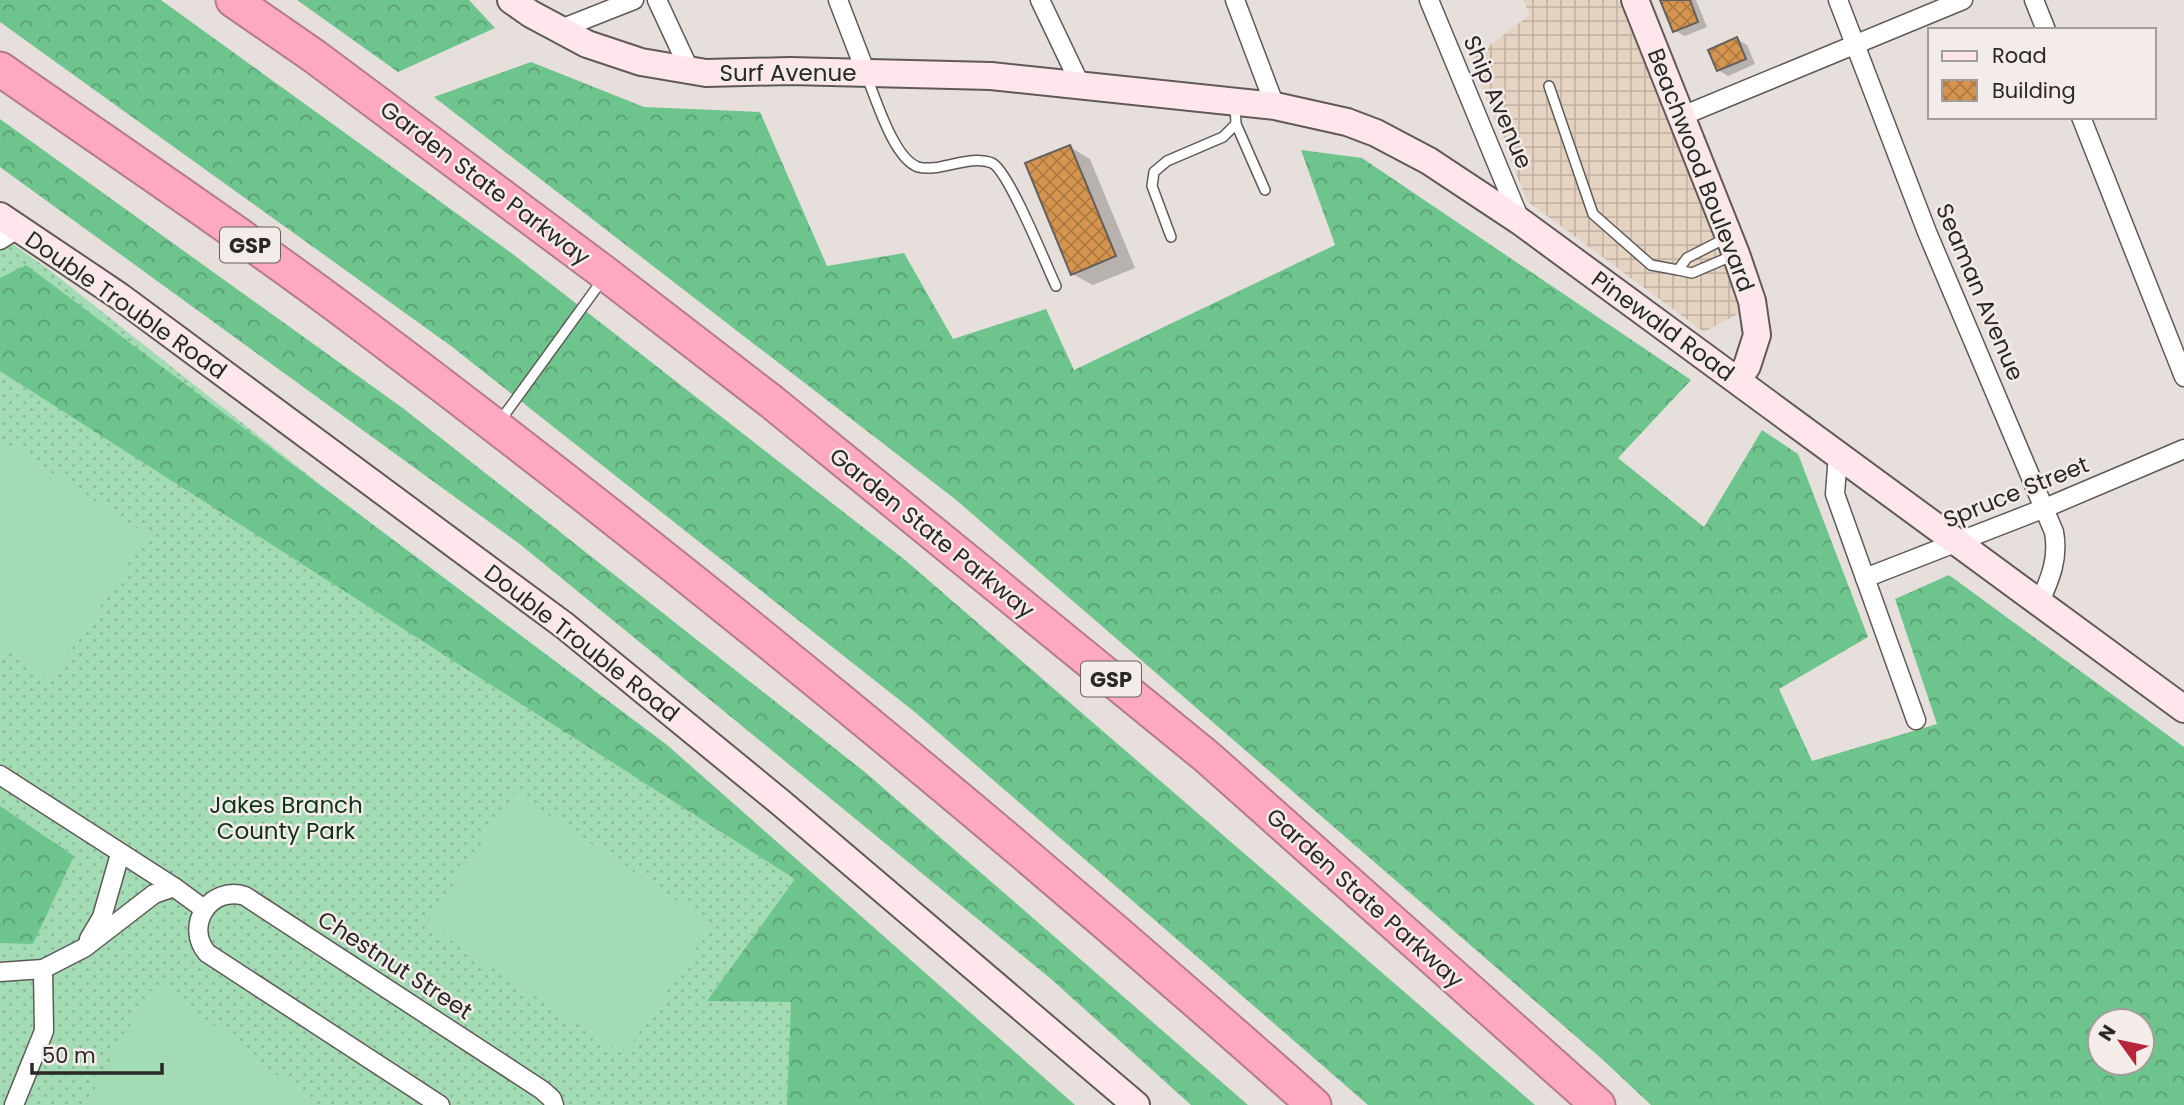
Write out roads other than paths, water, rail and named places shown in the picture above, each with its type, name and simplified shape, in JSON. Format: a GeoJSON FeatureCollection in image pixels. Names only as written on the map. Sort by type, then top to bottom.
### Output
{"type":"FeatureCollection","features":[{"type":"Feature","properties":{"kind":"highway","name":"Garden State Parkway"},"geometry":{"type":"LineString","coordinates":[[233,0],[314,56],[607,274],[772,402],[1206,756],[1598,1105]]}},
{"type":"Feature","properties":{"kind":"highway","name":"GSP"},"geometry":{"type":"LineString","coordinates":[[0,69],[362,325],[791,659],[1003,834],[1314,1105]]}},
{"type":"Feature","properties":{"kind":"main road","name":"Surf Avenue"},"geometry":{"type":"LineString","coordinates":[[512,0],[558,30],[587,44],[641,62],[690,71],[991,76],[1081,86]]}},
{"type":"Feature","properties":{"kind":"main road","name":"Beachwood Boulevard"},"geometry":{"type":"LineString","coordinates":[[1635,0],[1752,301],[1757,335],[1747,366],[1738,380]]}},
{"type":"Feature","properties":{"kind":"main road","name":"Pinewald Road"},"geometry":{"type":"LineString","coordinates":[[1081,86],[1236,113],[1275,106],[1347,122],[1376,133],[1429,161],[1521,222],[2184,709]]}},
{"type":"Feature","properties":{"kind":"main road","name":"Double Trouble Road"},"geometry":{"type":"LineString","coordinates":[[6,228],[119,296],[565,626],[791,811],[1136,1105]]}},
{"type":"Feature","properties":{"kind":"street"},"geometry":{"type":"LineString","coordinates":[[558,30],[634,0]]}},
{"type":"Feature","properties":{"kind":"street"},"geometry":{"type":"LineString","coordinates":[[657,0],[690,71]]}},
{"type":"Feature","properties":{"kind":"street"},"geometry":{"type":"LineString","coordinates":[[838,0],[866,73]]}},
{"type":"Feature","properties":{"kind":"street"},"geometry":{"type":"LineString","coordinates":[[1040,0],[1081,86]]}},
{"type":"Feature","properties":{"kind":"street"},"geometry":{"type":"LineString","coordinates":[[1235,0],[1275,106]]}},
{"type":"Feature","properties":{"kind":"street","name":"Ship Avenue"},"geometry":{"type":"LineString","coordinates":[[1429,0],[1521,222]]}},
{"type":"Feature","properties":{"kind":"street","name":"Seaman Avenue"},"geometry":{"type":"LineString","coordinates":[[1838,0],[1927,232],[2054,532],[2057,547],[2053,571],[2039,604]]}},
{"type":"Feature","properties":{"kind":"street"},"geometry":{"type":"LineString","coordinates":[[1682,116],[1963,0]]}},
{"type":"Feature","properties":{"kind":"street"},"geometry":{"type":"LineString","coordinates":[[2034,0],[2045,28]]}},
{"type":"Feature","properties":{"kind":"street"},"geometry":{"type":"LineString","coordinates":[[2082,119],[2184,377]]}},
{"type":"Feature","properties":{"kind":"street","name":"Spruce Street"},"geometry":{"type":"LineString","coordinates":[[1865,578],[2045,508],[2184,449]]}},
{"type":"Feature","properties":{"kind":"street"},"geometry":{"type":"LineString","coordinates":[[1838,454],[1835,494],[1916,720]]}},
{"type":"Feature","properties":{"kind":"street"},"geometry":{"type":"LineString","coordinates":[[0,775],[204,909],[198,929],[199,943],[207,953],[440,1105]]}},
{"type":"Feature","properties":{"kind":"street"},"geometry":{"type":"LineString","coordinates":[[84,948],[102,918],[120,854]]}},
{"type":"Feature","properties":{"kind":"street"},"geometry":{"type":"LineString","coordinates":[[0,972],[43,969],[84,948],[154,894],[174,887]]}},
{"type":"Feature","properties":{"kind":"street","name":"Chestnut Street"},"geometry":{"type":"LineString","coordinates":[[204,909],[217,896],[232,892],[245,896],[542,1090],[552,1099],[554,1105]]}},
{"type":"Feature","properties":{"kind":"street"},"geometry":{"type":"LineString","coordinates":[[14,1105],[44,1031],[43,969]]}},
{"type":"Feature","properties":{"kind":"lane"},"geometry":{"type":"LineString","coordinates":[[866,73],[897,147],[918,167],[938,168],[978,161],[994,164],[1007,180],[1056,286]]}},
{"type":"Feature","properties":{"kind":"lane"},"geometry":{"type":"LineString","coordinates":[[1549,86],[1593,214],[1651,265],[1692,273],[1732,245]]}},
{"type":"Feature","properties":{"kind":"lane"},"geometry":{"type":"LineString","coordinates":[[1236,113],[1265,190]]}},
{"type":"Feature","properties":{"kind":"lane"},"geometry":{"type":"LineString","coordinates":[[1171,237],[1152,186],[1154,172],[1167,161],[1223,137],[1236,113]]}},
{"type":"Feature","properties":{"kind":"lane"},"geometry":{"type":"LineString","coordinates":[[1678,270],[1687,258],[1732,245]]}},
{"type":"Feature","properties":{"kind":"lane"},"geometry":{"type":"LineString","coordinates":[[495,428],[607,274]]}},
{"type":"Feature","properties":{"kind":"park label","name":"Jakes Branch County Park"},"geometry":{"type":"Point","coordinates":[286,818]}}]}
